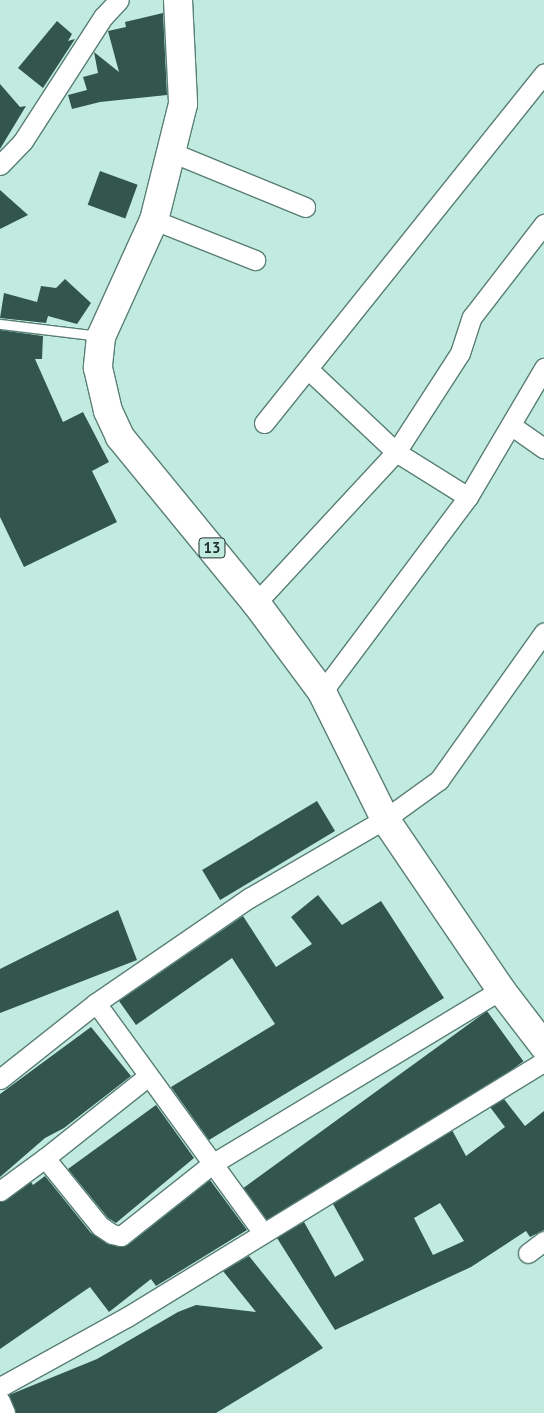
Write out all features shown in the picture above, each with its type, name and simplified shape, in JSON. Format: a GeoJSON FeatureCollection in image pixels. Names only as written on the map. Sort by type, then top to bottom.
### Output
{"type":"FeatureCollection","features":[{"type":"Feature","properties":{"kind":"main road","name":"13"},"geometry":{"type":"LineString","coordinates":[[178,0],[183,104],[154,220],[101,337],[98,368],[108,411],[120,437],[256,603],[322,692],[385,819],[501,990],[544,1046]]}},
{"type":"Feature","properties":{"kind":"street"},"geometry":{"type":"LineString","coordinates":[[0,165],[23,141],[103,17],[119,0]]}},
{"type":"Feature","properties":{"kind":"street"},"geometry":{"type":"LineString","coordinates":[[264,423],[309,370],[544,73]]}},
{"type":"Feature","properties":{"kind":"street"},"geometry":{"type":"LineString","coordinates":[[171,152],[305,207]]}},
{"type":"Feature","properties":{"kind":"street"},"geometry":{"type":"LineString","coordinates":[[154,220],[255,260]]}},
{"type":"Feature","properties":{"kind":"street"},"geometry":{"type":"LineString","coordinates":[[256,603],[396,452],[460,354],[472,317],[544,224]]}},
{"type":"Feature","properties":{"kind":"street"},"geometry":{"type":"LineString","coordinates":[[309,370],[396,452],[468,497]]}},
{"type":"Feature","properties":{"kind":"street"},"geometry":{"type":"LineString","coordinates":[[322,692],[468,497],[542,376]]}},
{"type":"Feature","properties":{"kind":"street"},"geometry":{"type":"LineString","coordinates":[[512,426],[544,448]]}},
{"type":"Feature","properties":{"kind":"street"},"geometry":{"type":"LineString","coordinates":[[0,1079],[96,1003],[248,898],[385,819],[439,780],[544,632]]}},
{"type":"Feature","properties":{"kind":"street"},"geometry":{"type":"LineString","coordinates":[[45,1158],[100,1226],[112,1234],[121,1236],[212,1164],[501,990]]}},
{"type":"Feature","properties":{"kind":"street"},"geometry":{"type":"LineString","coordinates":[[96,1003],[147,1077],[263,1233]]}},
{"type":"Feature","properties":{"kind":"street"},"geometry":{"type":"LineString","coordinates":[[0,1387],[68,1352],[544,1061]]}},
{"type":"Feature","properties":{"kind":"street"},"geometry":{"type":"LineString","coordinates":[[0,1191],[147,1077]]}},
{"type":"Feature","properties":{"kind":"street"},"geometry":{"type":"LineString","coordinates":[[528,1253],[544,1241]]}},
{"type":"Feature","properties":{"kind":"street"},"geometry":{"type":"LineString","coordinates":[[0,1401],[5,1413]]}},
{"type":"Feature","properties":{"kind":"lane"},"geometry":{"type":"LineString","coordinates":[[0,324],[101,337]]}},
{"type":"Feature","properties":{"kind":"building"},"geometry":{"type":"Polygon","coordinates":[[[163,13],[167,95],[100,102],[72,109],[68,95],[87,90],[83,77],[98,73],[94,52],[119,72],[108,31],[126,27],[125,22],[163,13]]]}},
{"type":"Feature","properties":{"kind":"building"},"geometry":{"type":"Polygon","coordinates":[[[57,21],[72,34],[68,41],[75,39],[43,88],[18,68],[57,21]]]}},
{"type":"Feature","properties":{"kind":"building"},"geometry":{"type":"Polygon","coordinates":[[[0,84],[20,107],[26,106],[0,149],[0,84]]]}},
{"type":"Feature","properties":{"kind":"building"},"geometry":{"type":"Polygon","coordinates":[[[100,171],[138,185],[125,219],[88,205],[100,171]]]}},
{"type":"Feature","properties":{"kind":"building"},"geometry":{"type":"Polygon","coordinates":[[[0,190],[28,215],[0,229],[0,190]]]}},
{"type":"Feature","properties":{"kind":"building"},"geometry":{"type":"Polygon","coordinates":[[[65,279],[91,303],[77,324],[48,316],[46,323],[0,318],[4,293],[37,302],[41,286],[56,288],[65,279]]]}},
{"type":"Feature","properties":{"kind":"building"},"geometry":{"type":"Polygon","coordinates":[[[0,330],[43,336],[42,359],[35,359],[63,422],[83,412],[109,462],[92,471],[117,522],[24,567],[0,517],[0,330]]]}},
{"type":"Feature","properties":{"kind":"building"},"geometry":{"type":"Polygon","coordinates":[[[317,801],[335,831],[220,900],[202,870],[317,801]]]}},
{"type":"Feature","properties":{"kind":"building"},"geometry":{"type":"Polygon","coordinates":[[[318,895],[342,925],[381,901],[444,998],[209,1140],[171,1087],[275,1024],[232,958],[136,1025],[119,1001],[243,916],[276,967],[312,944],[291,917],[318,895]]]}},
{"type":"Feature","properties":{"kind":"building"},"geometry":{"type":"Polygon","coordinates":[[[118,910],[137,960],[0,1013],[0,969],[118,910]]]}},
{"type":"Feature","properties":{"kind":"building"},"geometry":{"type":"Polygon","coordinates":[[[487,1011],[523,1061],[280,1238],[243,1188],[487,1011]]]}},
{"type":"Feature","properties":{"kind":"building"},"geometry":{"type":"Polygon","coordinates":[[[91,1027],[131,1076],[64,1128],[45,1138],[0,1177],[0,1094],[91,1027]]]}},
{"type":"Feature","properties":{"kind":"building"},"geometry":{"type":"Polygon","coordinates":[[[504,1099],[525,1126],[544,1111],[544,1230],[530,1237],[526,1231],[471,1267],[335,1330],[277,1238],[304,1222],[335,1277],[364,1260],[333,1204],[452,1130],[466,1156],[505,1127],[490,1107],[504,1099]],[[440,1203],[414,1218],[433,1255],[464,1241],[440,1203]]]}},
{"type":"Feature","properties":{"kind":"building"},"geometry":{"type":"Polygon","coordinates":[[[156,1105],[194,1158],[116,1223],[108,1218],[68,1169],[156,1105]]]}},
{"type":"Feature","properties":{"kind":"building"},"geometry":{"type":"Polygon","coordinates":[[[45,1176],[91,1233],[110,1245],[128,1245],[210,1180],[247,1230],[156,1286],[151,1279],[109,1312],[90,1287],[0,1349],[0,1202],[31,1182],[33,1185],[45,1176]]]}},
{"type":"Feature","properties":{"kind":"building"},"geometry":{"type":"Polygon","coordinates":[[[249,1256],[323,1348],[216,1413],[16,1413],[9,1395],[97,1359],[178,1312],[196,1305],[256,1312],[223,1271],[249,1256]]]}}]}
